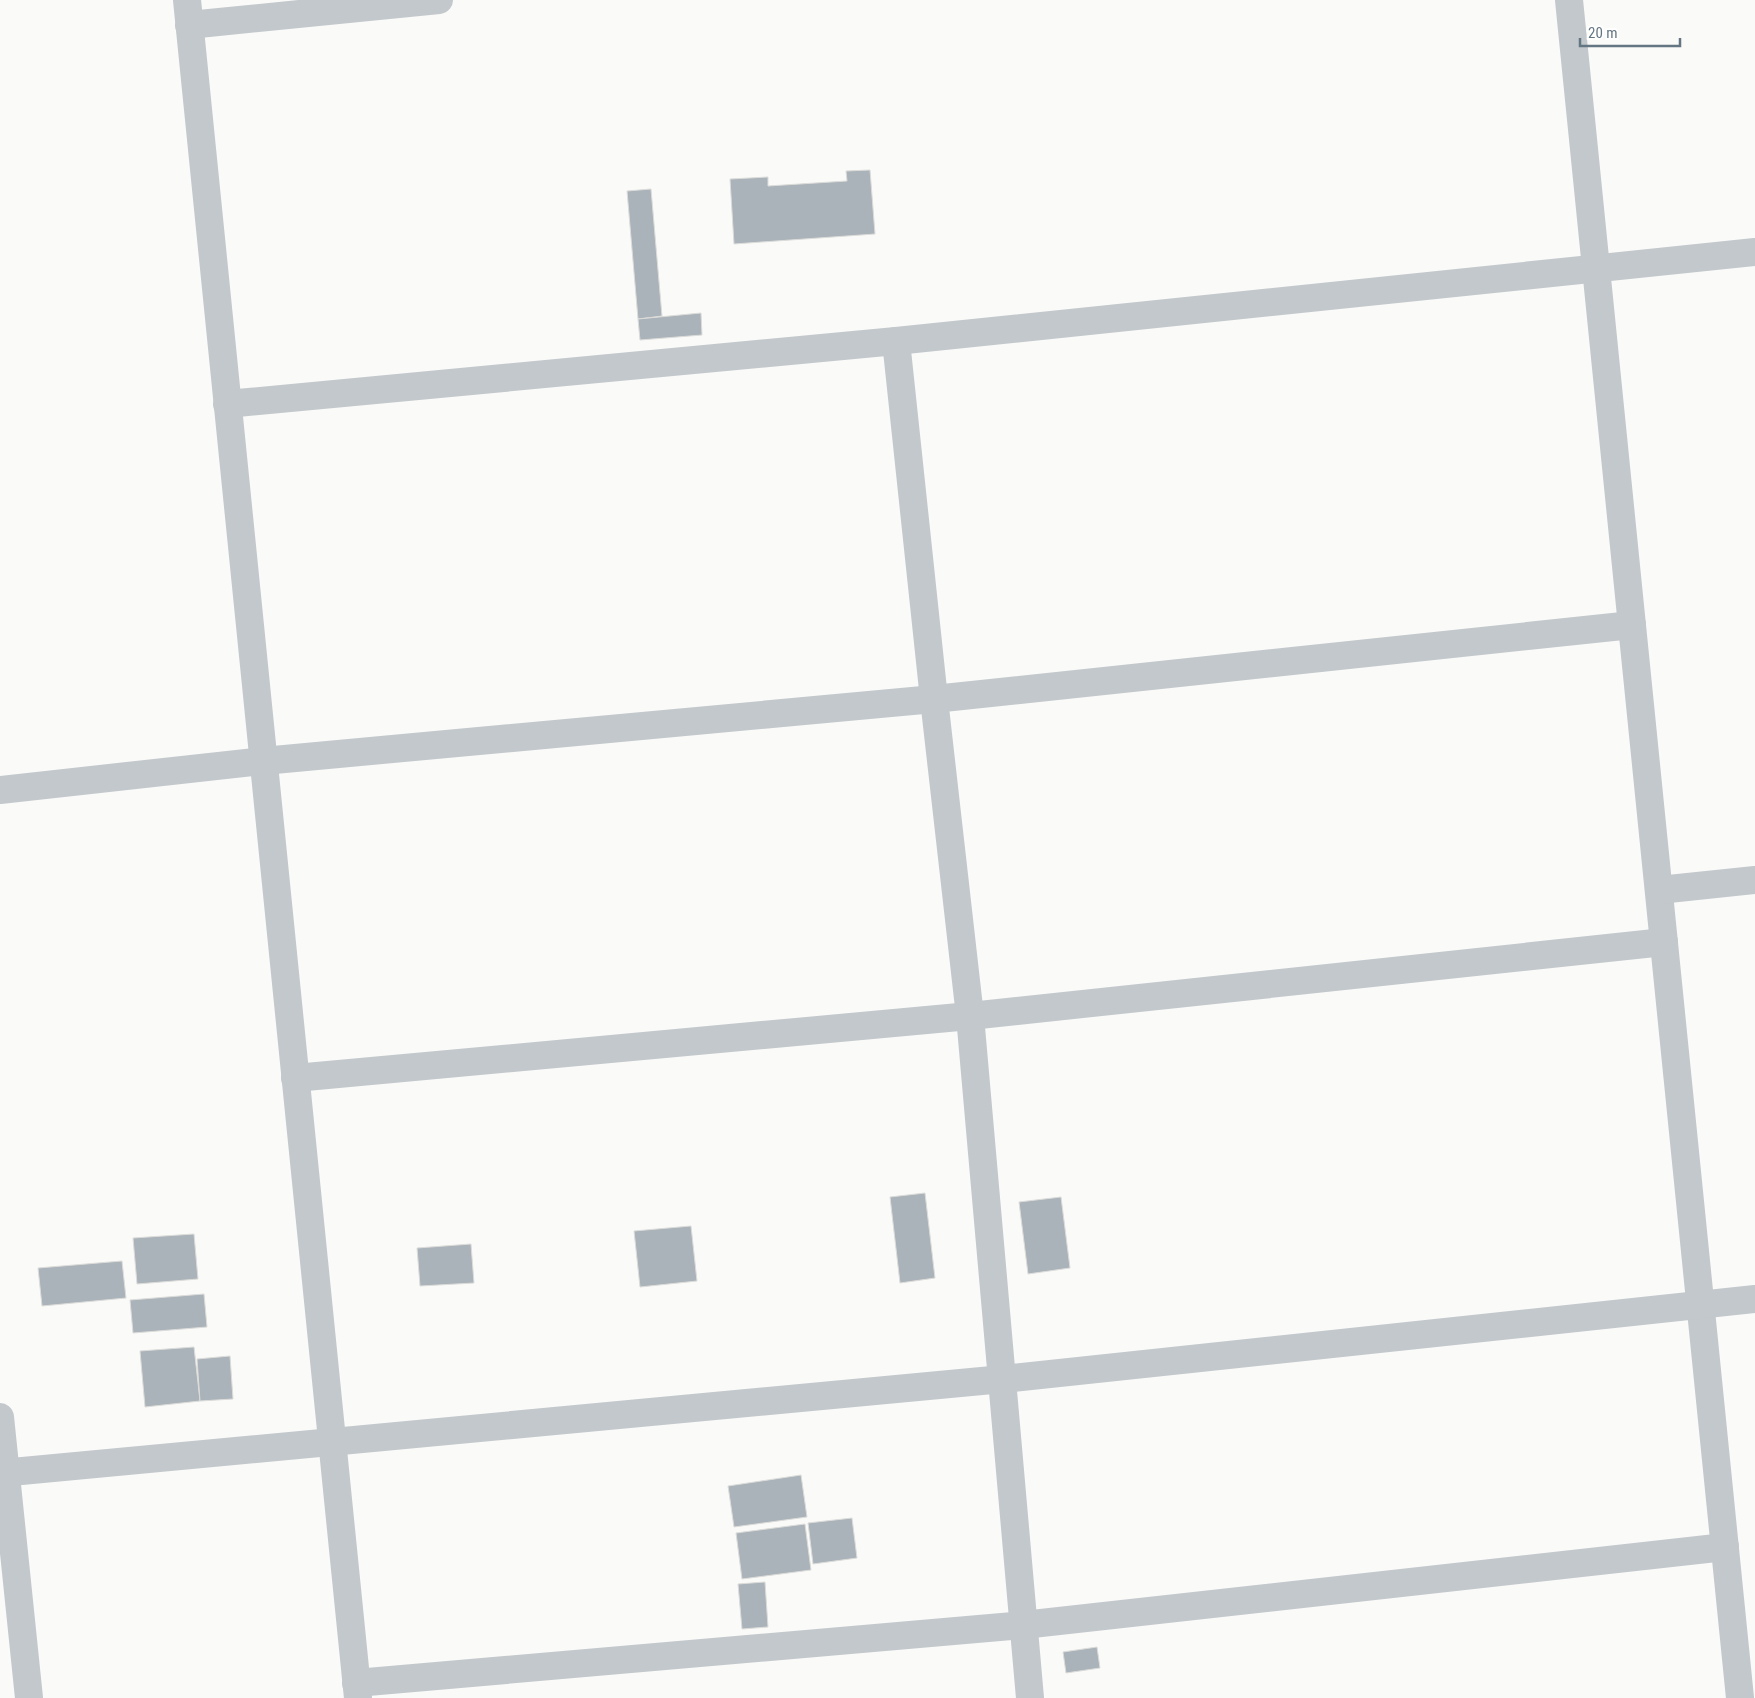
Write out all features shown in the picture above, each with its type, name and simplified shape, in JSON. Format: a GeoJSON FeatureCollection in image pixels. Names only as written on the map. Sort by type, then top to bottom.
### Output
{"type":"FeatureCollection","features":[{"type":"Feature","properties":{"kind":"street"},"geometry":{"type":"LineString","coordinates":[[439,0],[188,12],[357,1691],[1023,1625],[1725,1547]]}},
{"type":"Feature","properties":{"kind":"street"},"geometry":{"type":"LineString","coordinates":[[1569,0],[1740,1698]]}},
{"type":"Feature","properties":{"kind":"street"},"geometry":{"type":"LineString","coordinates":[[227,404],[896,341],[1755,252]]}},
{"type":"Feature","properties":{"kind":"street"},"geometry":{"type":"LineString","coordinates":[[896,341],[970,1016],[1030,1698]]}},
{"type":"Feature","properties":{"kind":"street"},"geometry":{"type":"LineString","coordinates":[[0,790],[263,761],[934,699],[1632,625]]}},
{"type":"Feature","properties":{"kind":"street"},"geometry":{"type":"LineString","coordinates":[[1659,890],[1755,880]]}},
{"type":"Feature","properties":{"kind":"street"},"geometry":{"type":"LineString","coordinates":[[295,1078],[970,1016],[1664,942]]}},
{"type":"Feature","properties":{"kind":"street"},"geometry":{"type":"LineString","coordinates":[[3,1473],[1002,1379],[1755,1299]]}},
{"type":"Feature","properties":{"kind":"street"},"geometry":{"type":"LineString","coordinates":[[0,1417],[3,1473],[29,1698]]}},
{"type":"Feature","properties":{"kind":"building"},"geometry":{"type":"Polygon","coordinates":[[[870,170],[875,234],[734,244],[730,179],[768,177],[768,186],[847,181],[846,171],[870,170]]]}},
{"type":"Feature","properties":{"kind":"building"},"geometry":{"type":"Polygon","coordinates":[[[651,189],[662,316],[638,319],[627,191],[651,189]]]}},
{"type":"Feature","properties":{"kind":"building"},"geometry":{"type":"Polygon","coordinates":[[[701,313],[702,335],[640,340],[638,319],[701,313]]]}},
{"type":"Feature","properties":{"kind":"building"},"geometry":{"type":"Polygon","coordinates":[[[925,1193],[935,1278],[900,1283],[890,1197],[925,1193]]]}},
{"type":"Feature","properties":{"kind":"building"},"geometry":{"type":"Polygon","coordinates":[[[1061,1197],[1070,1268],[1028,1274],[1019,1202],[1061,1197]]]}},
{"type":"Feature","properties":{"kind":"building"},"geometry":{"type":"Polygon","coordinates":[[[691,1226],[697,1281],[640,1287],[634,1231],[691,1226]]]}},
{"type":"Feature","properties":{"kind":"building"},"geometry":{"type":"Polygon","coordinates":[[[194,1234],[198,1279],[137,1284],[133,1238],[194,1234]]]}},
{"type":"Feature","properties":{"kind":"building"},"geometry":{"type":"Polygon","coordinates":[[[471,1244],[474,1283],[420,1286],[417,1248],[471,1244]]]}},
{"type":"Feature","properties":{"kind":"building"},"geometry":{"type":"Polygon","coordinates":[[[122,1261],[126,1298],[42,1306],[38,1268],[122,1261]]]}},
{"type":"Feature","properties":{"kind":"building"},"geometry":{"type":"Polygon","coordinates":[[[204,1294],[207,1327],[133,1333],[130,1300],[204,1294]]]}},
{"type":"Feature","properties":{"kind":"building"},"geometry":{"type":"Polygon","coordinates":[[[194,1347],[200,1401],[145,1407],[140,1351],[194,1347]]]}},
{"type":"Feature","properties":{"kind":"building"},"geometry":{"type":"Polygon","coordinates":[[[230,1356],[233,1399],[200,1401],[197,1359],[230,1356]]]}},
{"type":"Feature","properties":{"kind":"building"},"geometry":{"type":"Polygon","coordinates":[[[801,1475],[807,1517],[734,1527],[728,1486],[801,1475]]]}},
{"type":"Feature","properties":{"kind":"building"},"geometry":{"type":"Polygon","coordinates":[[[852,1518],[857,1558],[813,1564],[808,1523],[852,1518]]]}},
{"type":"Feature","properties":{"kind":"building"},"geometry":{"type":"Polygon","coordinates":[[[805,1524],[811,1570],[742,1579],[736,1533],[805,1524]]]}},
{"type":"Feature","properties":{"kind":"building"},"geometry":{"type":"Polygon","coordinates":[[[765,1582],[768,1627],[742,1629],[738,1584],[765,1582]]]}},
{"type":"Feature","properties":{"kind":"building"},"geometry":{"type":"Polygon","coordinates":[[[1097,1647],[1100,1668],[1066,1673],[1063,1652],[1097,1647]]]}}]}
